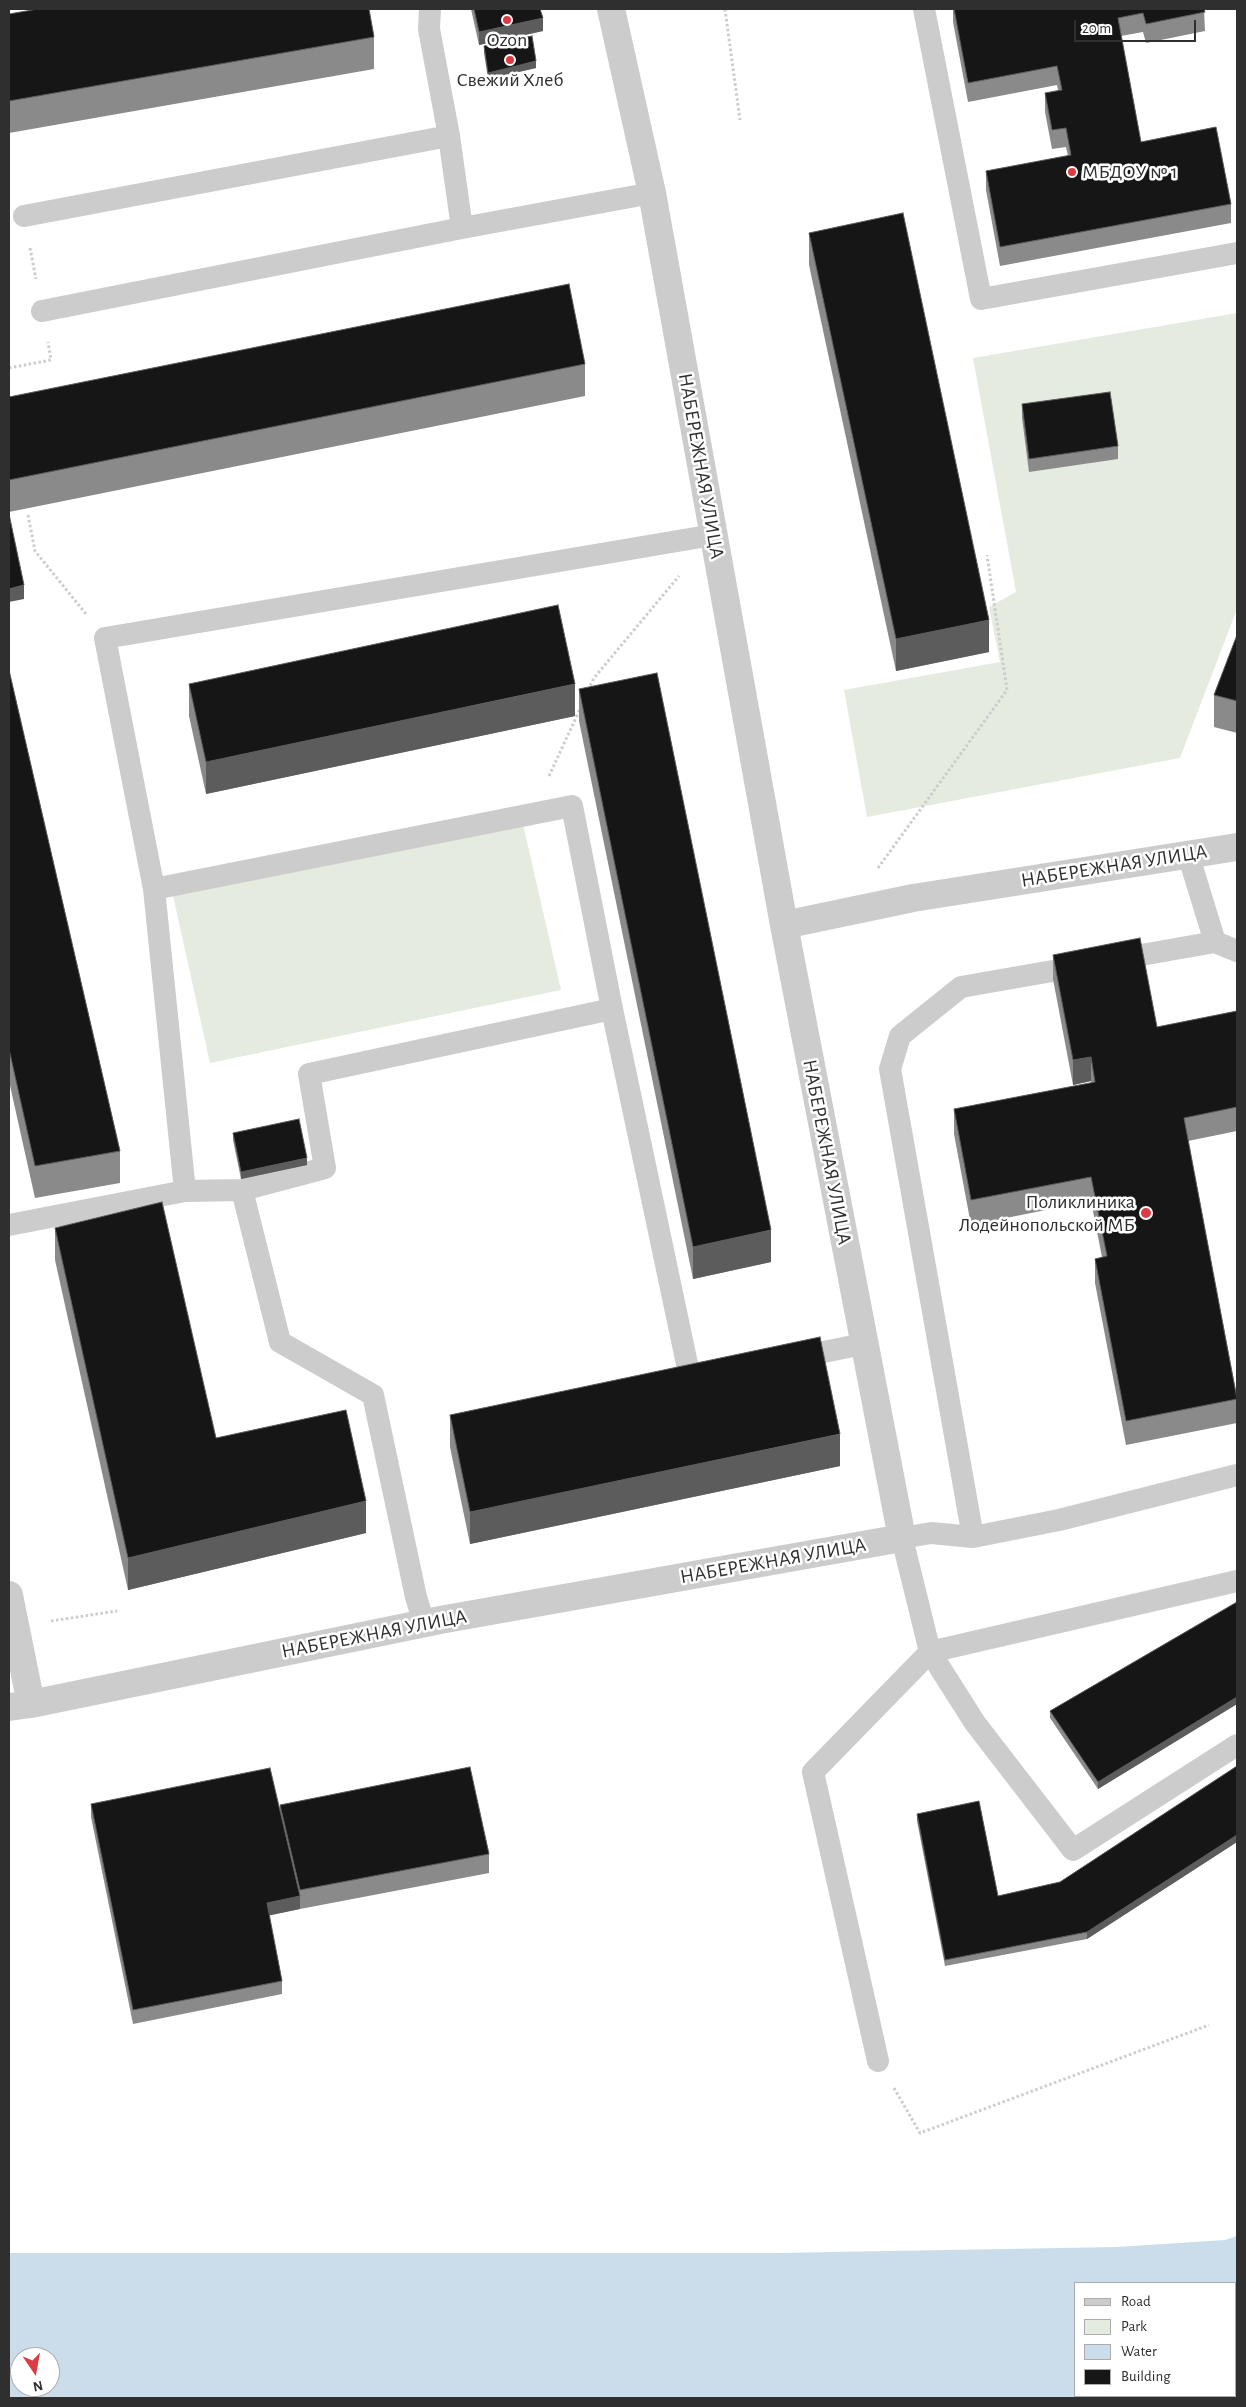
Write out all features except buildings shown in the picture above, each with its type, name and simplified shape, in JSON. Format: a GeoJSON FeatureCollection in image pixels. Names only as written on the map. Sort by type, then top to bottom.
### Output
{"type":"FeatureCollection","features":[{"type":"Feature","properties":{"kind":"street","name":"НАБЕРЕЖНАЯ УЛИЦА"},"geometry":{"type":"LineString","coordinates":[[20,1706],[424,1624],[902,1538],[863,1344],[784,925],[652,194],[611,9]]}},
{"type":"Feature","properties":{"kind":"street","name":"НАБЕРЕЖНАЯ УЛИЦА"},"geometry":{"type":"LineString","coordinates":[[784,925],[847,910],[1237,847]]}},
{"type":"Feature","properties":{"kind":"street"},"geometry":{"type":"LineString","coordinates":[[9,1594],[15,1627],[20,1706]]}},
{"type":"Feature","properties":{"kind":"lane"},"geometry":{"type":"LineString","coordinates":[[430,9],[429,29],[449,136],[462,228]]}},
{"type":"Feature","properties":{"kind":"lane"},"geometry":{"type":"LineString","coordinates":[[924,9],[981,299],[1237,253]]}},
{"type":"Feature","properties":{"kind":"lane"},"geometry":{"type":"LineString","coordinates":[[24,216],[449,136]]}},
{"type":"Feature","properties":{"kind":"lane"},"geometry":{"type":"LineString","coordinates":[[42,311],[462,228],[652,194]]}},
{"type":"Feature","properties":{"kind":"lane"},"geometry":{"type":"LineString","coordinates":[[185,1191],[154,889],[105,638],[713,535]]}},
{"type":"Feature","properties":{"kind":"lane"},"geometry":{"type":"LineString","coordinates":[[154,889],[572,806],[612,1009],[690,1378],[729,1370]]}},
{"type":"Feature","properties":{"kind":"lane"},"geometry":{"type":"LineString","coordinates":[[1188,854],[1215,942]]}},
{"type":"Feature","properties":{"kind":"lane"},"geometry":{"type":"LineString","coordinates":[[974,1537],[890,1069],[900,1036],[961,987],[1215,942],[1237,951]]}},
{"type":"Feature","properties":{"kind":"lane"},"geometry":{"type":"LineString","coordinates":[[9,1225],[185,1191],[242,1190],[325,1168],[309,1074],[612,1009]]}},
{"type":"Feature","properties":{"kind":"lane"},"geometry":{"type":"LineString","coordinates":[[242,1190],[280,1342],[373,1396],[416,1597],[424,1624]]}},
{"type":"Feature","properties":{"kind":"lane"},"geometry":{"type":"LineString","coordinates":[[777,1361],[863,1344]]}},
{"type":"Feature","properties":{"kind":"lane"},"geometry":{"type":"LineString","coordinates":[[1237,1475],[1059,1520],[974,1537],[931,1533],[902,1538],[930,1652],[975,1724],[1072,1850],[1237,1746]]}},
{"type":"Feature","properties":{"kind":"lane"},"geometry":{"type":"LineString","coordinates":[[878,2061],[813,1772],[930,1652],[1237,1581]]}},
{"type":"Feature","properties":{"kind":"path"},"geometry":{"type":"LineString","coordinates":[[725,9],[740,120]]}},
{"type":"Feature","properties":{"kind":"path"},"geometry":{"type":"LineString","coordinates":[[9,368],[51,360],[24,216]]}},
{"type":"Feature","properties":{"kind":"path"},"geometry":{"type":"LineString","coordinates":[[28,515],[35,551],[105,638]]}},
{"type":"Feature","properties":{"kind":"path"},"geometry":{"type":"LineString","coordinates":[[586,695],[594,678],[713,535]]}},
{"type":"Feature","properties":{"kind":"path"},"geometry":{"type":"LineString","coordinates":[[847,910],[1007,690],[987,554]]}},
{"type":"Feature","properties":{"kind":"path"},"geometry":{"type":"LineString","coordinates":[[531,814],[582,703]]}},
{"type":"Feature","properties":{"kind":"path"},"geometry":{"type":"LineString","coordinates":[[15,1627],[117,1611]]}},
{"type":"Feature","properties":{"kind":"path"},"geometry":{"type":"LineString","coordinates":[[878,2061],[920,2132],[1208,2024]]}},
{"type":"Feature","properties":{"kind":"green space"},"geometry":{"type":"Polygon","coordinates":[[[1237,313],[1237,609],[1180,758],[867,817],[844,690],[1000,662],[989,607],[1016,592],[973,358],[1237,313]]]}},
{"type":"Feature","properties":{"kind":"green space"},"geometry":{"type":"Polygon","coordinates":[[[522,820],[561,990],[210,1063],[172,891],[522,820]]]}},
{"type":"Feature","properties":{"kind":"water"},"geometry":{"type":"Polygon","coordinates":[[[1237,2236],[1237,2398],[9,2398],[9,2253],[776,2253],[1117,2247],[1225,2240],[1237,2236]]]}},
{"type":"Feature","properties":{"kind":"place","name":"Ozon"},"geometry":{"type":"Point","coordinates":[507,20]}},
{"type":"Feature","properties":{"kind":"place","name":"Свежий Хлеб"},"geometry":{"type":"Point","coordinates":[510,60]}},
{"type":"Feature","properties":{"kind":"place","name":"МБДОУ № 1"},"geometry":{"type":"Point","coordinates":[1072,172]}},
{"type":"Feature","properties":{"kind":"place","name":"Поликлиника Лодейнопольской МБ"},"geometry":{"type":"Point","coordinates":[1146,1213]}}]}
